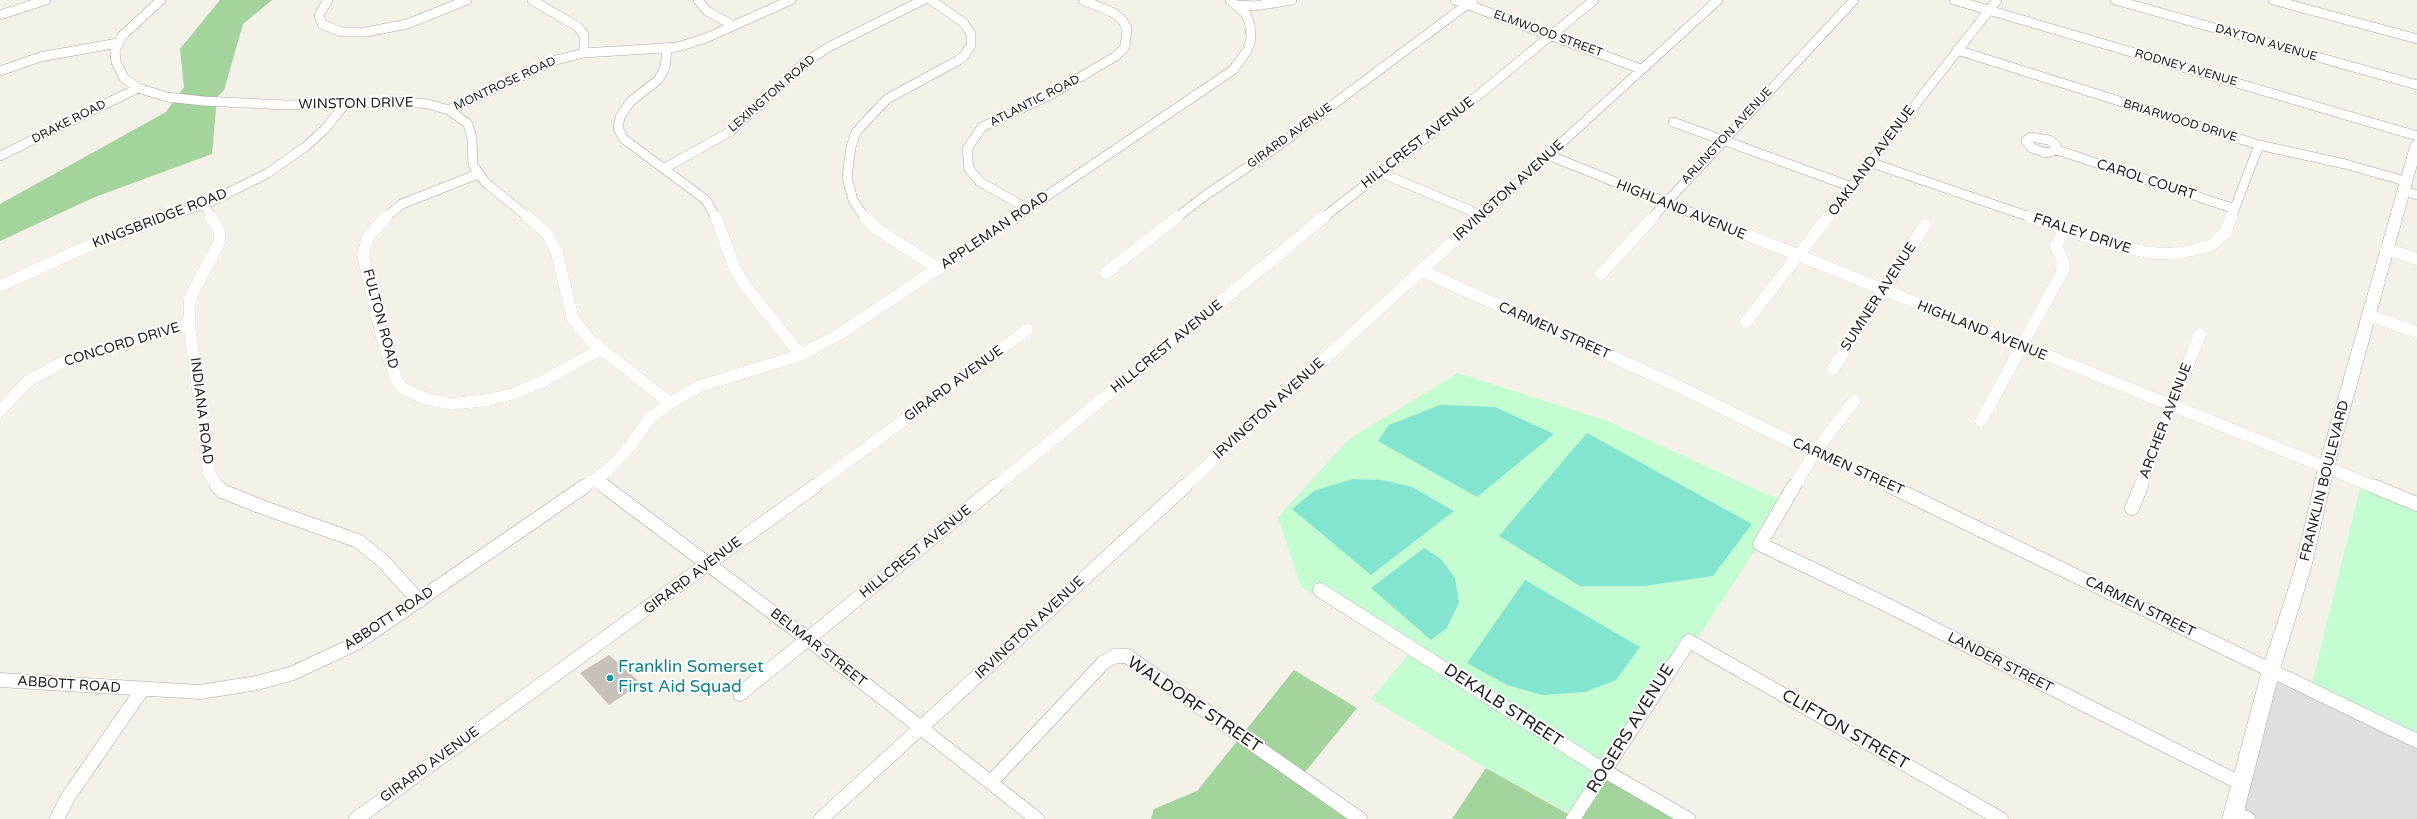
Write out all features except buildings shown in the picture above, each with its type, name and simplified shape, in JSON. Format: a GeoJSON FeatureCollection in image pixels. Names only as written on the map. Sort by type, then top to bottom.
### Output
{"type":"FeatureCollection","features":[{"type":"Feature","properties":{"kind":"street"},"geometry":{"type":"LineString","coordinates":[[0,15],[46,0]]}},
{"type":"Feature","properties":{"kind":"street"},"geometry":{"type":"LineString","coordinates":[[0,70],[40,57],[118,43],[133,24],[160,0]]}},
{"type":"Feature","properties":{"kind":"street"},"geometry":{"type":"LineString","coordinates":[[328,0],[319,15],[322,24],[341,32],[378,31],[407,24],[468,0]]}},
{"type":"Feature","properties":{"kind":"street"},"geometry":{"type":"LineString","coordinates":[[532,0],[578,27],[584,36],[584,53]]}},
{"type":"Feature","properties":{"kind":"street"},"geometry":{"type":"LineString","coordinates":[[698,0],[707,11],[734,26]]}},
{"type":"Feature","properties":{"kind":"street","name":"MONTROSE ROAD"},"geometry":{"type":"LineString","coordinates":[[449,110],[556,60],[584,53],[667,49],[691,43],[734,26],[791,0]]}},
{"type":"Feature","properties":{"kind":"street","name":"LEXINGTON ROAD"},"geometry":{"type":"LineString","coordinates":[[665,168],[731,131],[804,63],[829,47],[923,0]]}},
{"type":"Feature","properties":{"kind":"street"},"geometry":{"type":"LineString","coordinates":[[931,0],[964,23],[971,34],[971,45],[964,56],[957,62],[900,91],[864,120],[856,132],[850,147],[847,177],[853,200],[866,220],[877,229],[939,269]]}},
{"type":"Feature","properties":{"kind":"street","name":"ATLANTIC ROAD"},"geometry":{"type":"LineString","coordinates":[[1028,209],[980,182],[969,169],[967,149],[974,136],[982,127],[1050,95],[1116,56],[1125,47],[1128,28],[1122,20],[1114,13],[1083,0]]}},
{"type":"Feature","properties":{"kind":"street"},"geometry":{"type":"LineString","coordinates":[[1234,2],[1255,6],[1292,0]]}},
{"type":"Feature","properties":{"kind":"street","name":"ELMWOOD STREET"},"geometry":{"type":"LineString","coordinates":[[1455,0],[1470,2],[1641,69]]}},
{"type":"Feature","properties":{"kind":"street","name":"HILLCREST AVENUE"},"geometry":{"type":"LineString","coordinates":[[740,694],[809,640],[1594,0]]}},
{"type":"Feature","properties":{"kind":"street","name":"IRVINGTON AVENUE"},"geometry":{"type":"LineString","coordinates":[[821,819],[1718,0]]}},
{"type":"Feature","properties":{"kind":"street","name":"ARLINGTON AVENUE"},"geometry":{"type":"LineString","coordinates":[[1601,274],[1664,203],[1854,0]]}},
{"type":"Feature","properties":{"kind":"street","name":"RODNEY AVENUE"},"geometry":{"type":"LineString","coordinates":[[1954,0],[2417,136]]}},
{"type":"Feature","properties":{"kind":"street","name":"OAKLAND AVENUE"},"geometry":{"type":"LineString","coordinates":[[1746,322],[1799,258],[1957,50],[1997,0]]}},
{"type":"Feature","properties":{"kind":"street","name":"DAYTON AVENUE"},"geometry":{"type":"LineString","coordinates":[[2114,0],[2417,85]]}},
{"type":"Feature","properties":{"kind":"street"},"geometry":{"type":"LineString","coordinates":[[2273,0],[2417,39]]}},
{"type":"Feature","properties":{"kind":"street","name":"APPLEMAN ROAD"},"geometry":{"type":"LineString","coordinates":[[670,403],[700,386],[801,355],[841,333],[1196,98],[1233,70],[1247,51],[1251,39],[1250,25],[1246,14],[1234,2]]}},
{"type":"Feature","properties":{"kind":"street","name":"GIRARD AVENUE"},"geometry":{"type":"LineString","coordinates":[[1106,273],[1206,195],[1267,154],[1470,2]]}},
{"type":"Feature","properties":{"kind":"street","name":"WINSTON DRIVE"},"geometry":{"type":"LineString","coordinates":[[118,43],[116,62],[124,78],[138,88],[167,97],[203,101],[286,105],[406,102],[428,104],[449,110],[468,124],[472,139],[473,165],[484,182],[547,233],[557,253],[573,319],[591,342],[670,403]]}},
{"type":"Feature","properties":{"kind":"street"},"geometry":{"type":"LineString","coordinates":[[667,49],[665,68],[658,80],[630,102],[618,123],[624,139],[665,168],[706,200],[715,215],[734,268],[744,284],[801,355]]}},
{"type":"Feature","properties":{"kind":"street","name":"BRIARWOOD DRIVE"},"geometry":{"type":"LineString","coordinates":[[1957,50],[2259,145],[2312,156],[2404,186],[2417,195]]}},
{"type":"Feature","properties":{"kind":"street","name":"DRAKE ROAD"},"geometry":{"type":"LineString","coordinates":[[0,156],[138,88]]}},
{"type":"Feature","properties":{"kind":"street","name":"KINGSBRIDGE ROAD"},"geometry":{"type":"LineString","coordinates":[[0,286],[81,249],[204,205],[268,173],[289,160],[325,128],[345,104]]}},
{"type":"Feature","properties":{"kind":"street"},"geometry":{"type":"LineString","coordinates":[[1673,122],[1852,187]]}},
{"type":"Feature","properties":{"kind":"street","name":"FRANKLIN BOULEVARD"},"geometry":{"type":"LineString","coordinates":[[2238,817],[2240,784],[2271,670],[2303,568],[2326,468],[2386,249],[2417,143]]}},
{"type":"Feature","properties":{"kind":"street","name":"FRALEY DRIVE"},"geometry":{"type":"LineString","coordinates":[[1872,163],[2128,250],[2176,254],[2200,249],[2218,240],[2225,233],[2259,145]]}},
{"type":"Feature","properties":{"kind":"street","name":"CAROL COURT"},"geometry":{"type":"LineString","coordinates":[[2057,150],[2235,209]]}},
{"type":"Feature","properties":{"kind":"street","name":"HIGHLAND AVENUE"},"geometry":{"type":"LineString","coordinates":[[1548,156],[1799,258],[2417,504]]}},
{"type":"Feature","properties":{"kind":"street"},"geometry":{"type":"LineString","coordinates":[[1381,173],[1481,216]]}},
{"type":"Feature","properties":{"kind":"street","name":"FULTON ROAD"},"geometry":{"type":"LineString","coordinates":[[478,174],[402,204],[378,224],[368,237],[363,256],[366,275],[382,337],[397,381],[404,389],[427,399],[451,404],[488,400],[515,393],[541,382],[601,349]]}},
{"type":"Feature","properties":{"kind":"street","name":"INDIANA ROAD"},"geometry":{"type":"LineString","coordinates":[[204,205],[219,231],[220,241],[190,298],[189,324],[209,473],[214,484],[222,491],[358,542],[383,561],[419,601]]}},
{"type":"Feature","properties":{"kind":"street","name":"SUMNER AVENUE"},"geometry":{"type":"LineString","coordinates":[[1832,369],[1925,225]]}},
{"type":"Feature","properties":{"kind":"street"},"geometry":{"type":"LineString","coordinates":[[1981,421],[2020,346],[2063,270],[2063,263],[2056,245],[2066,229]]}},
{"type":"Feature","properties":{"kind":"street"},"geometry":{"type":"LineString","coordinates":[[2386,249],[2417,259]]}},
{"type":"Feature","properties":{"kind":"street","name":"CARMEN STREET"},"geometry":{"type":"LineString","coordinates":[[1422,271],[1671,384],[1814,453],[1901,491],[2417,741]]}},
{"type":"Feature","properties":{"kind":"street"},"geometry":{"type":"LineString","coordinates":[[2368,315],[2417,332]]}},
{"type":"Feature","properties":{"kind":"street","name":"CONCORD DRIVE"},"geometry":{"type":"LineString","coordinates":[[0,411],[28,381],[65,361],[189,324]]}},
{"type":"Feature","properties":{"kind":"street","name":"GIRARD AVENUE"},"geometry":{"type":"LineString","coordinates":[[356,819],[708,564],[1028,329]]}},
{"type":"Feature","properties":{"kind":"street","name":"ARCHER AVENUE"},"geometry":{"type":"LineString","coordinates":[[2132,508],[2200,334]]}},
{"type":"Feature","properties":{"kind":"street"},"geometry":{"type":"LineString","coordinates":[[1814,453],[1854,400]]}},
{"type":"Feature","properties":{"kind":"street","name":"ABBOTT ROAD"},"geometry":{"type":"LineString","coordinates":[[0,680],[142,690],[200,692],[257,683],[293,673],[355,644],[596,480],[607,471],[632,444],[650,418],[670,403]]}},
{"type":"Feature","properties":{"kind":"street","name":"LANDER STREET"},"geometry":{"type":"LineString","coordinates":[[1814,453],[1760,544],[1881,602],[2240,784]]}},
{"type":"Feature","properties":{"kind":"street","name":"BELMAR STREET"},"geometry":{"type":"LineString","coordinates":[[596,480],[809,640],[1037,819]]}},
{"type":"Feature","properties":{"kind":"street","name":"DEKALB STREET"},"geometry":{"type":"LineString","coordinates":[[1320,590],[1605,771],[1688,819]]}},
{"type":"Feature","properties":{"kind":"street","name":"ROGERS AVENUE"},"geometry":{"type":"LineString","coordinates":[[1574,819],[1674,661],[1689,641]]}},
{"type":"Feature","properties":{"kind":"street","name":"CLIFTON STREET"},"geometry":{"type":"LineString","coordinates":[[1689,641],[2001,819]]}},
{"type":"Feature","properties":{"kind":"street","name":"WALDORF STREET"},"geometry":{"type":"LineString","coordinates":[[991,782],[1104,662],[1115,656],[1127,656],[1360,819]]}},
{"type":"Feature","properties":{"kind":"street"},"geometry":{"type":"LineString","coordinates":[[57,819],[68,797],[142,690]]}},
{"type":"Feature","properties":{"kind":"shaded area"},"geometry":{"type":"Polygon","coordinates":[[[1440,405],[1495,407],[1554,434],[1477,497],[1378,441],[1389,425],[1440,405]]]}},
{"type":"Feature","properties":{"kind":"shaded area"},"geometry":{"type":"Polygon","coordinates":[[[1587,433],[1752,524],[1713,576],[1644,586],[1580,586],[1499,536],[1587,433]]]}},
{"type":"Feature","properties":{"kind":"shaded area"},"geometry":{"type":"Polygon","coordinates":[[[1352,479],[1382,480],[1412,487],[1454,511],[1371,575],[1292,509],[1314,491],[1352,479]]]}},
{"type":"Feature","properties":{"kind":"shaded area"},"geometry":{"type":"Polygon","coordinates":[[[1424,548],[1441,559],[1455,578],[1459,603],[1446,629],[1431,640],[1371,588],[1424,548]]]}},
{"type":"Feature","properties":{"kind":"shaded area"},"geometry":{"type":"Polygon","coordinates":[[[1525,580],[1640,647],[1616,680],[1585,692],[1542,695],[1507,685],[1467,663],[1525,580]]]}},
{"type":"Feature","properties":{"kind":"shaded area"},"geometry":{"type":"Polygon","coordinates":[[[2271,670],[2417,739],[2417,819],[2230,819],[2271,670]]]}},
{"type":"Feature","properties":{"kind":"green space"},"geometry":{"type":"Polygon","coordinates":[[[220,0],[272,0],[243,24],[224,90],[217,97],[212,154],[95,197],[0,241],[0,204],[166,112],[184,87],[180,49],[220,0]]]}},
{"type":"Feature","properties":{"kind":"green space"},"geometry":{"type":"Polygon","coordinates":[[[1458,373],[1608,421],[1786,503],[1580,819],[1486,768],[1371,699],[1412,650],[1301,587],[1278,517],[1349,439],[1458,373]]]}},
{"type":"Feature","properties":{"kind":"green space"},"geometry":{"type":"Polygon","coordinates":[[[2361,484],[2417,507],[2417,738],[2311,687],[2361,484]]]}},
{"type":"Feature","properties":{"kind":"green space"},"geometry":{"type":"Polygon","coordinates":[[[1294,670],[1357,708],[1297,782],[1353,819],[1151,819],[1154,809],[1197,791],[1294,670]]]}},
{"type":"Feature","properties":{"kind":"green space"},"geometry":{"type":"Polygon","coordinates":[[[1614,767],[1696,819],[1580,819],[1614,767]]]}},
{"type":"Feature","properties":{"kind":"green space"},"geometry":{"type":"Polygon","coordinates":[[[1486,768],[1577,819],[1452,819],[1486,768]]]}},
{"type":"Feature","properties":{"kind":"place","name":"Franklin Somerset First Aid Squad"},"geometry":{"type":"Point","coordinates":[610,678]}}]}
